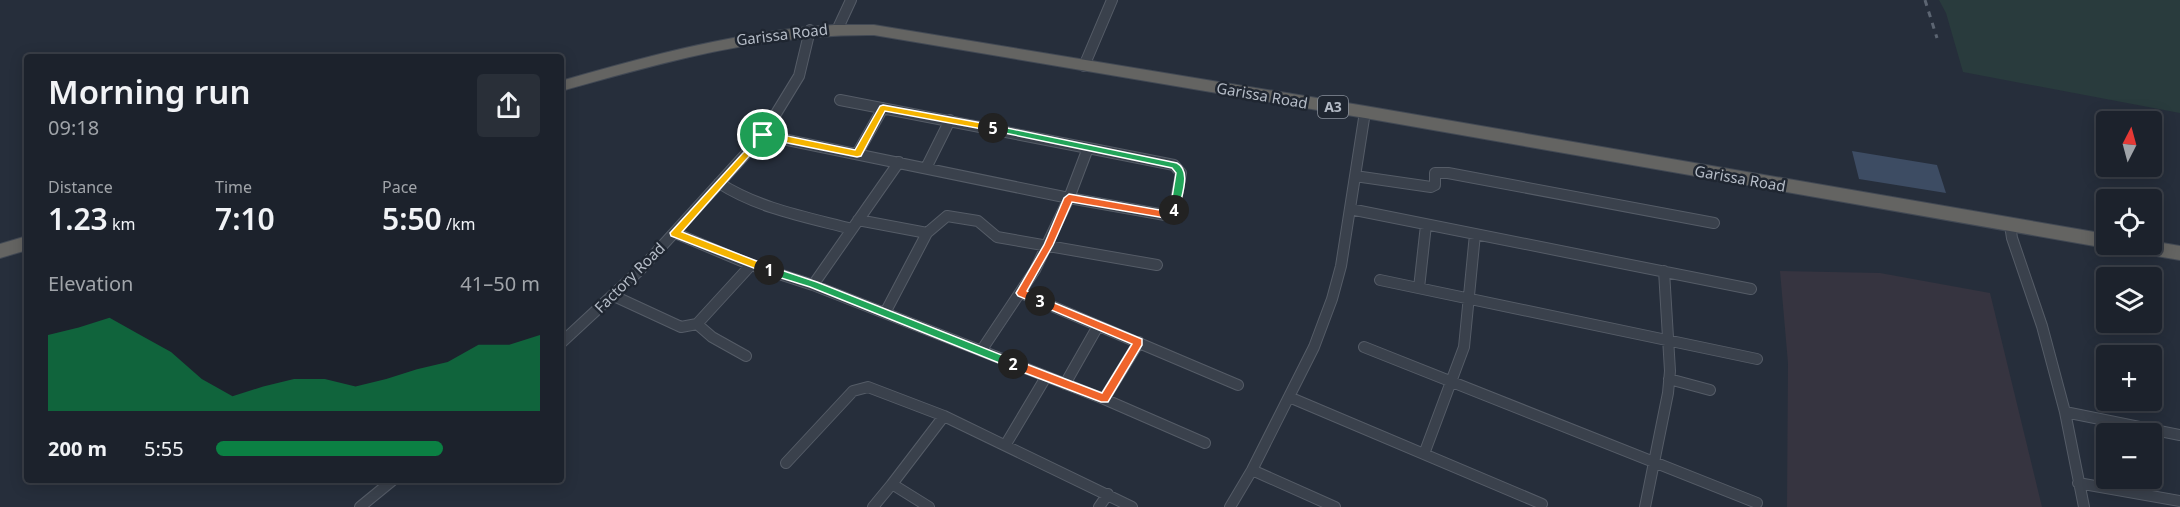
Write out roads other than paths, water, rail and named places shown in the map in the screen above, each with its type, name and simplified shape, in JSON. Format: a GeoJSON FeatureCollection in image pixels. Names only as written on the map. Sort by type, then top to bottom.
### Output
{"type":"FeatureCollection","features":[{"type":"Feature","properties":{"kind":"highway","name":"Garissa Road"},"geometry":{"type":"LineString","coordinates":[[564,85],[690,50],[746,38],[838,28],[911,35],[2096,239]]}},
{"type":"Feature","properties":{"kind":"highway"},"geometry":{"type":"LineString","coordinates":[[0,251],[24,244]]}},
{"type":"Feature","properties":{"kind":"highway"},"geometry":{"type":"LineString","coordinates":[[2162,251],[2180,254]]}},
{"type":"Feature","properties":{"kind":"street"},"geometry":{"type":"LineString","coordinates":[[838,28],[851,0]]}},
{"type":"Feature","properties":{"kind":"street"},"geometry":{"type":"LineString","coordinates":[[1084,66],[1112,0]]}},
{"type":"Feature","properties":{"kind":"street","name":"Factory Road"},"geometry":{"type":"LineString","coordinates":[[564,340],[614,296],[675,233],[763,135],[799,76],[810,30]]}},
{"type":"Feature","properties":{"kind":"street"},"geometry":{"type":"LineString","coordinates":[[763,135],[1069,198],[1165,215],[1171,214],[1174,210],[1181,173],[1179,168],[1088,147],[840,100]]}},
{"type":"Feature","properties":{"kind":"street"},"geometry":{"type":"LineString","coordinates":[[857,154],[883,108]]}},
{"type":"Feature","properties":{"kind":"street"},"geometry":{"type":"LineString","coordinates":[[1230,507],[1252,470],[1314,347],[1332,299],[1350,209],[1365,112]]}},
{"type":"Feature","properties":{"kind":"street"},"geometry":{"type":"LineString","coordinates":[[926,168],[950,120]]}},
{"type":"Feature","properties":{"kind":"street"},"geometry":{"type":"LineString","coordinates":[[981,351],[1021,293],[1048,245],[1088,147]]}},
{"type":"Feature","properties":{"kind":"street"},"geometry":{"type":"LineString","coordinates":[[813,285],[899,162]]}},
{"type":"Feature","properties":{"kind":"street"},"geometry":{"type":"LineString","coordinates":[[1355,176],[1431,187],[1435,185],[1435,173],[1448,173],[1714,223]]}},
{"type":"Feature","properties":{"kind":"street"},"geometry":{"type":"LineString","coordinates":[[719,183],[735,195],[751,202],[855,225],[927,233]]}},
{"type":"Feature","properties":{"kind":"street"},"geometry":{"type":"LineString","coordinates":[[1350,209],[1751,289]]}},
{"type":"Feature","properties":{"kind":"street"},"geometry":{"type":"LineString","coordinates":[[885,313],[927,233],[943,218],[954,216],[984,224],[997,237],[1157,265]]}},
{"type":"Feature","properties":{"kind":"street"},"geometry":{"type":"LineString","coordinates":[[1419,288],[1426,225]]}},
{"type":"Feature","properties":{"kind":"street"},"geometry":{"type":"LineString","coordinates":[[2010,225],[2012,238],[2042,327],[2065,412],[2084,507]]}},
{"type":"Feature","properties":{"kind":"street"},"geometry":{"type":"LineString","coordinates":[[675,233],[1104,399],[1205,443]]}},
{"type":"Feature","properties":{"kind":"street"},"geometry":{"type":"LineString","coordinates":[[1424,454],[1464,347],[1474,234]]}},
{"type":"Feature","properties":{"kind":"street"},"geometry":{"type":"LineString","coordinates":[[614,296],[681,327],[690,327],[697,324],[751,264]]}},
{"type":"Feature","properties":{"kind":"street"},"geometry":{"type":"LineString","coordinates":[[1645,507],[1669,379],[1664,271]]}},
{"type":"Feature","properties":{"kind":"street"},"geometry":{"type":"LineString","coordinates":[[1380,280],[1757,359]]}},
{"type":"Feature","properties":{"kind":"street"},"geometry":{"type":"LineString","coordinates":[[1021,293],[1238,385]]}},
{"type":"Feature","properties":{"kind":"street"},"geometry":{"type":"LineString","coordinates":[[697,324],[706,334],[746,356]]}},
{"type":"Feature","properties":{"kind":"street"},"geometry":{"type":"LineString","coordinates":[[1065,384],[1098,326]]}},
{"type":"Feature","properties":{"kind":"street"},"geometry":{"type":"LineString","coordinates":[[1104,399],[1139,342]]}},
{"type":"Feature","properties":{"kind":"street"},"geometry":{"type":"LineString","coordinates":[[1364,347],[1757,503]]}},
{"type":"Feature","properties":{"kind":"street"},"geometry":{"type":"LineString","coordinates":[[1006,444],[1046,377]]}},
{"type":"Feature","properties":{"kind":"street"},"geometry":{"type":"LineString","coordinates":[[1669,379],[1710,390]]}},
{"type":"Feature","properties":{"kind":"street"},"geometry":{"type":"LineString","coordinates":[[786,463],[841,403],[859,388],[868,387],[944,416],[1006,444],[1132,507]]}},
{"type":"Feature","properties":{"kind":"street"},"geometry":{"type":"LineString","coordinates":[[1289,397],[1542,504]]}},
{"type":"Feature","properties":{"kind":"street"},"geometry":{"type":"LineString","coordinates":[[2065,412],[2180,435]]}},
{"type":"Feature","properties":{"kind":"street"},"geometry":{"type":"LineString","coordinates":[[873,507],[944,416]]}},
{"type":"Feature","properties":{"kind":"street"},"geometry":{"type":"LineString","coordinates":[[1252,470],[1335,507]]}},
{"type":"Feature","properties":{"kind":"street"},"geometry":{"type":"LineString","coordinates":[[360,507],[389,483]]}},
{"type":"Feature","properties":{"kind":"street"},"geometry":{"type":"LineString","coordinates":[[2078,483],[2180,501]]}},
{"type":"Feature","properties":{"kind":"street"},"geometry":{"type":"LineString","coordinates":[[892,484],[929,507]]}},
{"type":"Feature","properties":{"kind":"street"},"geometry":{"type":"LineString","coordinates":[[1099,507],[1108,494]]}},
{"type":"Feature","properties":{"kind":"water"},"geometry":{"type":"Polygon","coordinates":[[[1852,151],[1937,165],[1946,193],[1859,179],[1852,151]]]}},
{"type":"Feature","properties":{"kind":"railway"},"geometry":{"type":"LineString","coordinates":[[1925,0],[1937,38]]}}]}
